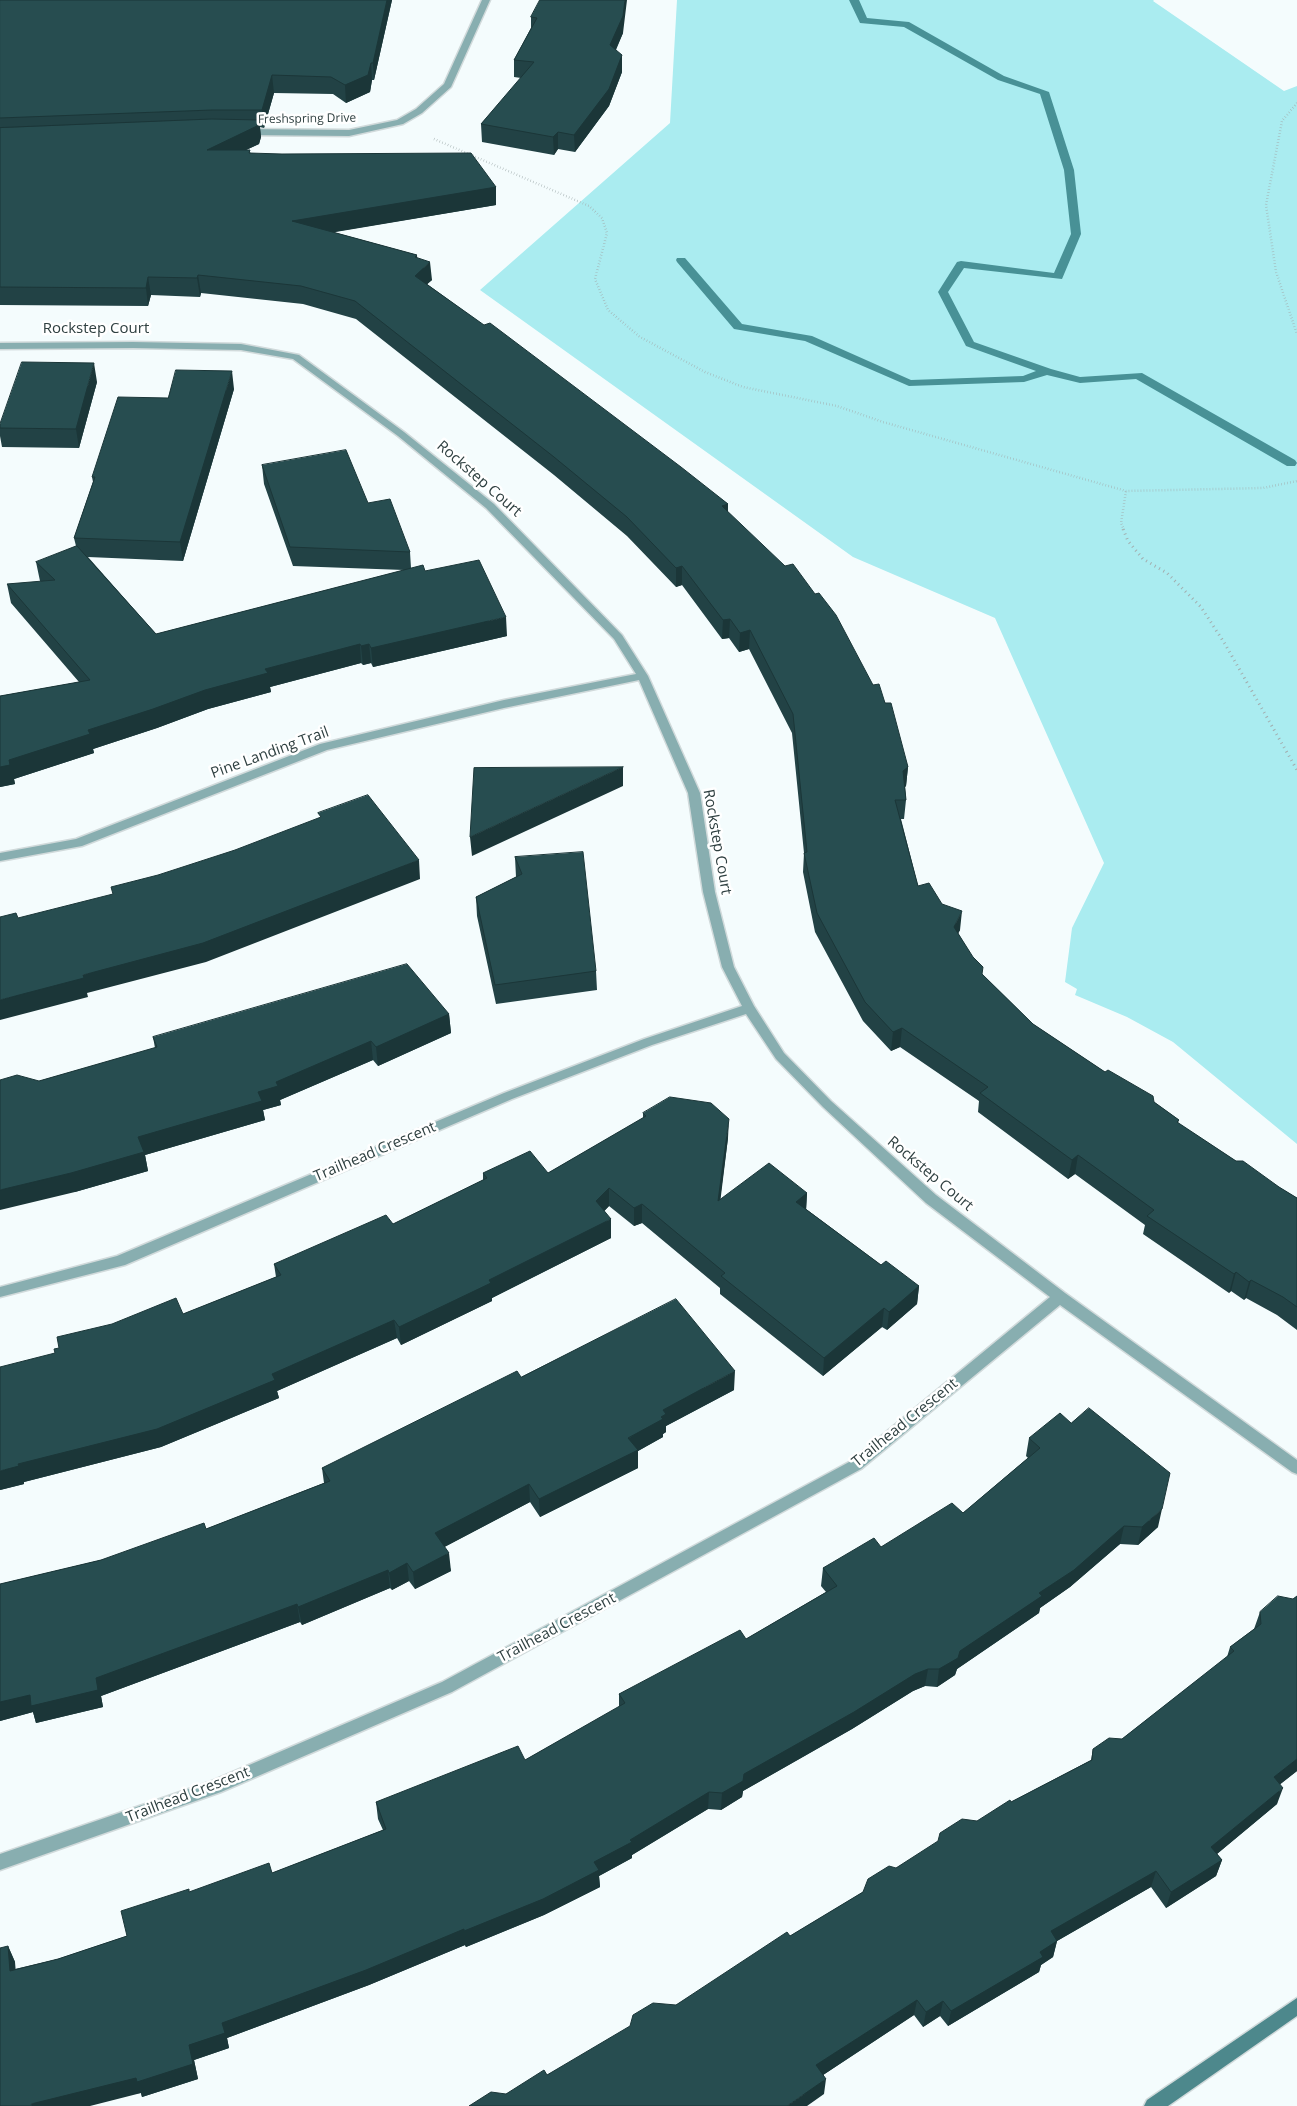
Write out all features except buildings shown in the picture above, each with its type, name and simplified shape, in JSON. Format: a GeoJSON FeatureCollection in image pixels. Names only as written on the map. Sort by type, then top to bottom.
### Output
{"type":"FeatureCollection","features":[{"type":"Feature","properties":{"kind":"street","name":"Freshspring Drive"},"geometry":{"type":"LineString","coordinates":[[234,132],[349,133],[400,122],[420,111],[448,85],[486,0]]}},
{"type":"Feature","properties":{"kind":"street","name":"Rockstep Court"},"geometry":{"type":"LineString","coordinates":[[0,346],[133,345],[241,348],[296,358],[401,434],[490,506],[618,637],[643,676],[694,793],[709,892],[728,967],[749,1008],[780,1056],[827,1104],[931,1199],[1060,1296],[1297,1468]]}},
{"type":"Feature","properties":{"kind":"street","name":"Pine Landing Trail"},"geometry":{"type":"LineString","coordinates":[[0,857],[78,843],[324,747],[504,704],[643,676]]}},
{"type":"Feature","properties":{"kind":"street","name":"Trailhead Crescent"},"geometry":{"type":"LineString","coordinates":[[0,1292],[120,1261],[508,1096],[648,1042],[749,1008]]}},
{"type":"Feature","properties":{"kind":"street","name":"Trailhead Crescent"},"geometry":{"type":"LineString","coordinates":[[0,1862],[215,1787],[447,1687],[856,1465],[1060,1296]]}},
{"type":"Feature","properties":{"kind":"street"},"geometry":{"type":"LineString","coordinates":[[1153,2106],[1297,2006]]}},
{"type":"Feature","properties":{"kind":"path"},"geometry":{"type":"LineString","coordinates":[[1297,103],[1282,121],[1266,205],[1276,272],[1297,334]]}},
{"type":"Feature","properties":{"kind":"path"},"geometry":{"type":"LineString","coordinates":[[400,122],[434,139],[589,206],[602,218],[607,233],[595,279],[608,310],[640,337],[705,372],[743,388],[788,395],[837,406],[883,422],[1126,491],[1263,488],[1297,481]]}},
{"type":"Feature","properties":{"kind":"path"},"geometry":{"type":"LineString","coordinates":[[1126,491],[1121,523],[1128,541],[1143,559],[1167,573],[1201,606],[1297,770]]}},
{"type":"Feature","properties":{"kind":"shaded area"},"geometry":{"type":"Polygon","coordinates":[[[677,0],[1154,0],[1284,91],[1297,86],[1297,1144],[1173,1042],[1127,1017],[1075,995],[1077,989],[1065,982],[1072,928],[1104,863],[995,618],[853,557],[480,290],[670,123],[677,0]]]}},
{"type":"Feature","properties":{"kind":"waterway"},"geometry":{"type":"LineString","coordinates":[[854,0],[863,21],[906,24],[1001,78],[1044,92],[1069,170],[1076,234],[1058,277],[961,264],[943,292],[970,344],[1047,371]]}},
{"type":"Feature","properties":{"kind":"waterway"},"geometry":{"type":"LineString","coordinates":[[681,260],[738,327],[808,338],[909,383],[1024,379],[1047,371]]}},
{"type":"Feature","properties":{"kind":"waterway"},"geometry":{"type":"LineString","coordinates":[[1047,371],[1080,380],[1138,375],[1291,463]]}}]}
